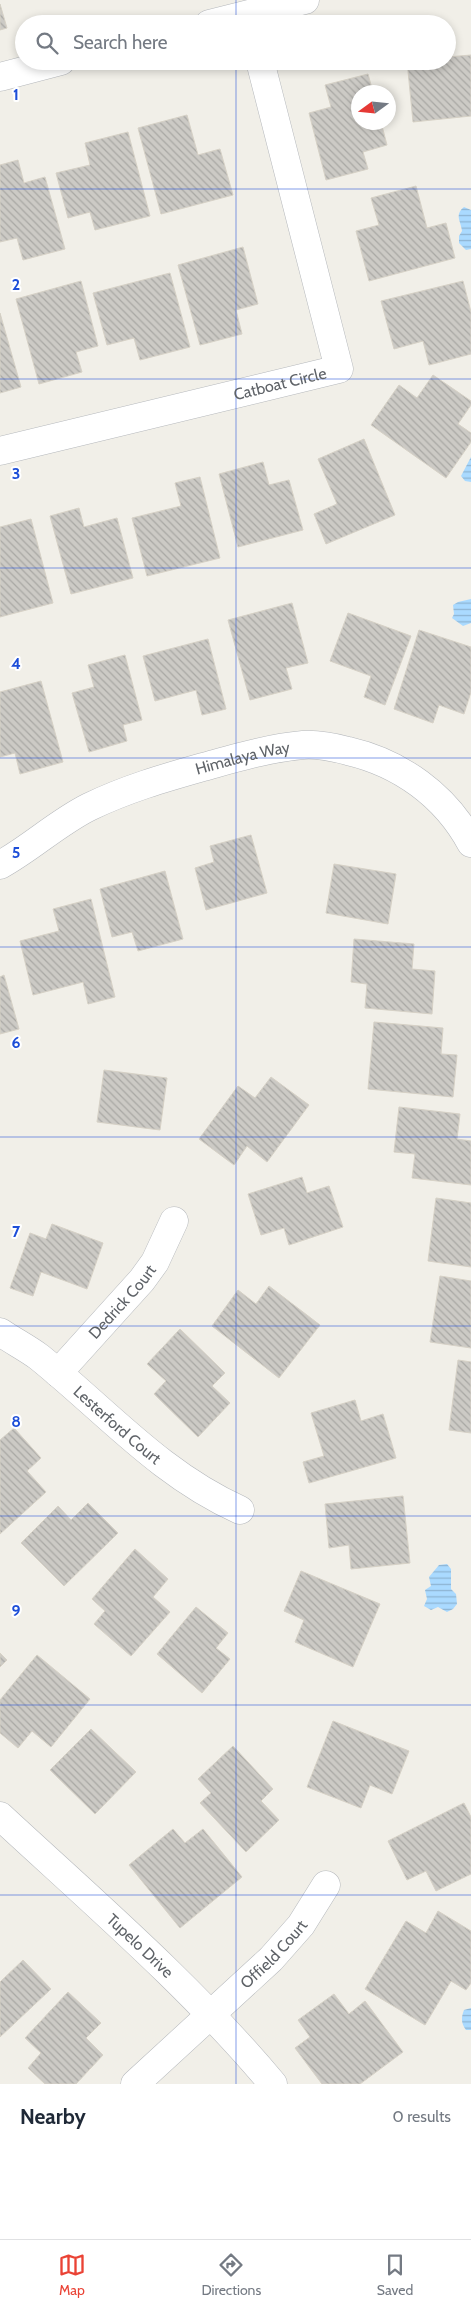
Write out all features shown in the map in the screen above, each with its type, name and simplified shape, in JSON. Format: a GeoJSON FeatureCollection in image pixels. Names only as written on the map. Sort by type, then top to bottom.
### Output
{"type":"FeatureCollection","features":[{"type":"Feature","properties":{"kind":"street"},"geometry":{"type":"LineString","coordinates":[[248,13],[305,0]]}},
{"type":"Feature","properties":{"kind":"street"},"geometry":{"type":"LineString","coordinates":[[0,77],[27,70]]}},
{"type":"Feature","properties":{"kind":"street","name":"Catboat Circle"},"geometry":{"type":"LineString","coordinates":[[0,451],[339,369],[262,70]]}},
{"type":"Feature","properties":{"kind":"street","name":"Himalaya Way"},"geometry":{"type":"LineString","coordinates":[[0,865],[66,820],[140,785],[261,751],[304,745],[327,746],[370,756],[391,764],[439,800],[459,823],[471,843]]}},
{"type":"Feature","properties":{"kind":"street","name":"Dedrick Court"},"geometry":{"type":"LineString","coordinates":[[58,1373],[142,1280],[155,1262],[174,1221]]}},
{"type":"Feature","properties":{"kind":"street","name":"Lesterford Court"},"geometry":{"type":"LineString","coordinates":[[0,1332],[37,1356],[58,1373],[146,1452],[169,1470],[218,1500],[240,1510]]}},
{"type":"Feature","properties":{"kind":"street","name":"Tupelo Drive"},"geometry":{"type":"LineString","coordinates":[[0,1816],[161,1965],[212,2015],[272,2084]]}},
{"type":"Feature","properties":{"kind":"street","name":"Offield Court"},"geometry":{"type":"LineString","coordinates":[[135,2084],[271,1959],[301,1925],[326,1885]]}},
{"type":"Feature","properties":{"kind":"water"},"geometry":{"type":"Polygon","coordinates":[[[464,207],[471,210],[471,249],[466,250],[459,243],[459,236],[462,231],[459,213],[464,207]]]}},
{"type":"Feature","properties":{"kind":"water"},"geometry":{"type":"Polygon","coordinates":[[[471,457],[471,482],[465,481],[461,476],[471,457]]]}},
{"type":"Feature","properties":{"kind":"water"},"geometry":{"type":"Polygon","coordinates":[[[471,599],[471,623],[463,626],[452,618],[454,614],[453,605],[471,599]]]}},
{"type":"Feature","properties":{"kind":"water"},"geometry":{"type":"Polygon","coordinates":[[[447,1564],[451,1569],[451,1589],[456,1594],[457,1604],[447,1612],[438,1607],[431,1610],[424,1606],[427,1599],[425,1590],[431,1586],[429,1577],[439,1565],[447,1564]]]}},
{"type":"Feature","properties":{"kind":"water"},"geometry":{"type":"Polygon","coordinates":[[[471,2008],[471,2030],[466,2030],[462,2023],[462,2016],[464,2010],[471,2008]]]}},
{"type":"Feature","properties":{"kind":"building"},"geometry":{"type":"Polygon","coordinates":[[[0,4],[7,28],[0,30],[0,4]]]}},
{"type":"Feature","properties":{"kind":"building"},"geometry":{"type":"Polygon","coordinates":[[[471,55],[471,116],[413,122],[408,70],[456,70],[456,56],[471,55]]]}},
{"type":"Feature","properties":{"kind":"building"},"geometry":{"type":"Polygon","coordinates":[[[368,74],[371,85],[351,85],[351,130],[383,130],[387,145],[363,152],[368,169],[326,180],[309,113],[331,107],[325,85],[368,74]]]}},
{"type":"Feature","properties":{"kind":"building"},"geometry":{"type":"Polygon","coordinates":[[[187,115],[198,155],[220,149],[233,195],[161,214],[138,128],[187,115]]]}},
{"type":"Feature","properties":{"kind":"building"},"geometry":{"type":"Polygon","coordinates":[[[128,132],[150,216],[95,230],[90,212],[68,218],[56,173],[90,165],[85,143],[128,132]]]}},
{"type":"Feature","properties":{"kind":"building"},"geometry":{"type":"Polygon","coordinates":[[[18,160],[24,183],[45,177],[65,249],[23,260],[17,238],[0,242],[0,165],[18,160]]]}},
{"type":"Feature","properties":{"kind":"building"},"geometry":{"type":"Polygon","coordinates":[[[416,186],[427,228],[446,223],[455,258],[369,281],[356,231],[379,225],[371,198],[416,186]]]}},
{"type":"Feature","properties":{"kind":"building"},"geometry":{"type":"Polygon","coordinates":[[[243,247],[258,304],[236,310],[242,334],[200,345],[178,265],[243,247]]]}},
{"type":"Feature","properties":{"kind":"building"},"geometry":{"type":"Polygon","coordinates":[[[170,273],[190,347],[140,360],[134,338],[107,345],[93,293],[170,273]]]}},
{"type":"Feature","properties":{"kind":"building"},"geometry":{"type":"Polygon","coordinates":[[[81,281],[98,346],[76,352],[82,372],[39,384],[16,299],[81,281]]]}},
{"type":"Feature","properties":{"kind":"building"},"geometry":{"type":"Polygon","coordinates":[[[463,281],[471,312],[471,354],[429,365],[423,341],[394,349],[381,301],[463,281]]]}},
{"type":"Feature","properties":{"kind":"building"},"geometry":{"type":"Polygon","coordinates":[[[0,313],[21,387],[0,393],[0,313]]]}},
{"type":"Feature","properties":{"kind":"building"},"geometry":{"type":"Polygon","coordinates":[[[433,375],[471,401],[471,405],[458,424],[471,433],[471,442],[446,478],[371,425],[399,385],[417,398],[433,375]]]}},
{"type":"Feature","properties":{"kind":"building"},"geometry":{"type":"Polygon","coordinates":[[[364,439],[395,515],[326,544],[314,514],[337,504],[318,459],[364,439]]]}},
{"type":"Feature","properties":{"kind":"building"},"geometry":{"type":"Polygon","coordinates":[[[263,462],[269,485],[289,480],[303,530],[238,547],[219,474],[263,462]]]}},
{"type":"Feature","properties":{"kind":"building"},"geometry":{"type":"Polygon","coordinates":[[[200,477],[220,558],[147,576],[132,518],[181,506],[175,483],[200,477]]]}},
{"type":"Feature","properties":{"kind":"building"},"geometry":{"type":"Polygon","coordinates":[[[79,508],[84,527],[117,518],[133,578],[71,594],[50,516],[79,508]]]}},
{"type":"Feature","properties":{"kind":"building"},"geometry":{"type":"Polygon","coordinates":[[[31,519],[53,603],[0,617],[0,527],[31,519]]]}},
{"type":"Feature","properties":{"kind":"building"},"geometry":{"type":"Polygon","coordinates":[[[292,603],[308,663],[286,668],[292,689],[250,700],[228,620],[292,603]]]}},
{"type":"Feature","properties":{"kind":"building"},"geometry":{"type":"Polygon","coordinates":[[[348,613],[411,636],[385,705],[364,697],[371,676],[330,661],[348,613]]]}},
{"type":"Feature","properties":{"kind":"building"},"geometry":{"type":"Polygon","coordinates":[[[419,630],[471,647],[471,692],[464,714],[439,705],[433,723],[394,709],[419,630]]]}},
{"type":"Feature","properties":{"kind":"building"},"geometry":{"type":"Polygon","coordinates":[[[208,639],[226,709],[202,715],[196,690],[155,701],[143,656],[208,639]]]}},
{"type":"Feature","properties":{"kind":"building"},"geometry":{"type":"Polygon","coordinates":[[[125,655],[142,720],[123,725],[127,741],[89,752],[72,693],[94,687],[88,665],[125,655]]]}},
{"type":"Feature","properties":{"kind":"building"},"geometry":{"type":"Polygon","coordinates":[[[41,681],[63,762],[20,774],[15,753],[0,757],[0,692],[41,681]]]}},
{"type":"Feature","properties":{"kind":"building"},"geometry":{"type":"Polygon","coordinates":[[[251,835],[267,893],[206,910],[195,868],[214,862],[210,846],[251,835]]]}},
{"type":"Feature","properties":{"kind":"building"},"geometry":{"type":"Polygon","coordinates":[[[334,864],[396,874],[388,924],[326,913],[334,864]]]}},
{"type":"Feature","properties":{"kind":"building"},"geometry":{"type":"Polygon","coordinates":[[[165,871],[183,939],[138,951],[132,932],[112,937],[100,889],[165,871]]]}},
{"type":"Feature","properties":{"kind":"building"},"geometry":{"type":"Polygon","coordinates":[[[91,899],[115,997],[88,1004],[83,982],[33,995],[20,941],[59,931],[53,909],[91,899]]]}},
{"type":"Feature","properties":{"kind":"building"},"geometry":{"type":"Polygon","coordinates":[[[354,939],[414,944],[412,969],[435,971],[432,1014],[365,1008],[367,984],[351,982],[354,939]]]}},
{"type":"Feature","properties":{"kind":"building"},"geometry":{"type":"Polygon","coordinates":[[[4,975],[19,1029],[0,1034],[0,977],[4,975]]]}},
{"type":"Feature","properties":{"kind":"building"},"geometry":{"type":"Polygon","coordinates":[[[374,1022],[443,1028],[441,1054],[457,1055],[453,1097],[368,1089],[374,1022]]]}},
{"type":"Feature","properties":{"kind":"building"},"geometry":{"type":"Polygon","coordinates":[[[104,1070],[167,1078],[160,1130],[97,1122],[104,1070]]]}},
{"type":"Feature","properties":{"kind":"building"},"geometry":{"type":"Polygon","coordinates":[[[271,1077],[309,1105],[267,1162],[247,1146],[234,1165],[199,1139],[238,1086],[255,1098],[271,1077]]]}},
{"type":"Feature","properties":{"kind":"building"},"geometry":{"type":"Polygon","coordinates":[[[399,1107],[460,1114],[457,1139],[471,1141],[471,1185],[412,1178],[415,1154],[394,1152],[399,1107]]]}},
{"type":"Feature","properties":{"kind":"building"},"geometry":{"type":"Polygon","coordinates":[[[302,1177],[307,1193],[329,1186],[343,1227],[289,1245],[284,1228],[261,1235],[248,1194],[302,1177]]]}},
{"type":"Feature","properties":{"kind":"building"},"geometry":{"type":"Polygon","coordinates":[[[436,1198],[471,1203],[471,1267],[428,1261],[436,1198]]]}},
{"type":"Feature","properties":{"kind":"building"},"geometry":{"type":"Polygon","coordinates":[[[52,1224],[103,1243],[87,1289],[41,1272],[33,1296],[10,1288],[30,1233],[46,1239],[52,1224]]]}},
{"type":"Feature","properties":{"kind":"building"},"geometry":{"type":"Polygon","coordinates":[[[440,1276],[471,1281],[471,1348],[430,1342],[440,1276]]]}},
{"type":"Feature","properties":{"kind":"building"},"geometry":{"type":"Polygon","coordinates":[[[269,1286],[320,1325],[279,1378],[212,1326],[238,1290],[256,1304],[269,1286]]]}},
{"type":"Feature","properties":{"kind":"building"},"geometry":{"type":"Polygon","coordinates":[[[180,1329],[225,1373],[212,1386],[230,1403],[198,1437],[154,1394],[166,1381],[147,1364],[180,1329]]]}},
{"type":"Feature","properties":{"kind":"building"},"geometry":{"type":"Polygon","coordinates":[[[458,1360],[471,1362],[471,1433],[449,1430],[458,1360]]]}},
{"type":"Feature","properties":{"kind":"building"},"geometry":{"type":"Polygon","coordinates":[[[355,1400],[361,1421],[383,1414],[396,1458],[309,1483],[303,1462],[324,1456],[311,1413],[355,1400]]]}},
{"type":"Feature","properties":{"kind":"building"},"geometry":{"type":"Polygon","coordinates":[[[14,1428],[41,1458],[27,1471],[46,1492],[0,1534],[0,1440],[14,1428]]]}},
{"type":"Feature","properties":{"kind":"building"},"geometry":{"type":"Polygon","coordinates":[[[403,1496],[410,1563],[351,1569],[349,1545],[329,1548],[325,1504],[403,1496]]]}},
{"type":"Feature","properties":{"kind":"building"},"geometry":{"type":"Polygon","coordinates":[[[88,1503],[118,1533],[64,1586],[21,1543],[58,1506],[71,1520],[88,1503]]]}},
{"type":"Feature","properties":{"kind":"building"},"geometry":{"type":"Polygon","coordinates":[[[135,1549],[168,1579],[153,1597],[170,1612],[131,1656],[94,1624],[105,1611],[92,1599],[135,1549]]]}},
{"type":"Feature","properties":{"kind":"building"},"geometry":{"type":"Polygon","coordinates":[[[301,1571],[380,1604],[353,1667],[295,1642],[304,1620],[284,1611],[301,1571]]]}},
{"type":"Feature","properties":{"kind":"building"},"geometry":{"type":"Polygon","coordinates":[[[196,1607],[228,1633],[216,1648],[230,1659],[202,1693],[157,1654],[196,1607]]]}},
{"type":"Feature","properties":{"kind":"building"},"geometry":{"type":"Polygon","coordinates":[[[0,1653],[7,1660],[0,1667],[0,1653]]]}},
{"type":"Feature","properties":{"kind":"building"},"geometry":{"type":"Polygon","coordinates":[[[37,1655],[90,1699],[51,1747],[32,1731],[18,1748],[0,1733],[0,1700],[37,1655]]]}},
{"type":"Feature","properties":{"kind":"building"},"geometry":{"type":"Polygon","coordinates":[[[333,1721],[409,1751],[392,1794],[370,1785],[361,1808],[307,1787],[333,1721]]]}},
{"type":"Feature","properties":{"kind":"building"},"geometry":{"type":"Polygon","coordinates":[[[91,1729],[136,1772],[95,1814],[50,1770],[91,1729]]]}},
{"type":"Feature","properties":{"kind":"building"},"geometry":{"type":"Polygon","coordinates":[[[233,1746],[273,1789],[261,1801],[279,1820],[246,1852],[200,1803],[211,1793],[198,1779],[233,1746]]]}},
{"type":"Feature","properties":{"kind":"building"},"geometry":{"type":"Polygon","coordinates":[[[464,1803],[471,1817],[471,1874],[436,1891],[426,1871],[407,1880],[388,1841],[464,1803]]]}},
{"type":"Feature","properties":{"kind":"building"},"geometry":{"type":"Polygon","coordinates":[[[173,1829],[185,1843],[203,1829],[242,1877],[180,1928],[129,1865],[173,1829]]]}},
{"type":"Feature","properties":{"kind":"building"},"geometry":{"type":"Polygon","coordinates":[[[438,1911],[471,1931],[471,1983],[466,1990],[451,1981],[425,2025],[365,1989],[406,1921],[426,1933],[438,1911]]]}},
{"type":"Feature","properties":{"kind":"building"},"geometry":{"type":"Polygon","coordinates":[[[23,1960],[51,1989],[0,2037],[0,1982],[23,1960]]]}},
{"type":"Feature","properties":{"kind":"building"},"geometry":{"type":"Polygon","coordinates":[[[68,1992],[101,2023],[86,2038],[103,2055],[76,2084],[45,2084],[28,2068],[41,2053],[25,2038],[68,1992]]]}},
{"type":"Feature","properties":{"kind":"building"},"geometry":{"type":"Polygon","coordinates":[[[334,1994],[349,2014],[365,2001],[403,2052],[360,2084],[322,2084],[295,2048],[310,2037],[298,2020],[334,1994]]]}}]}
